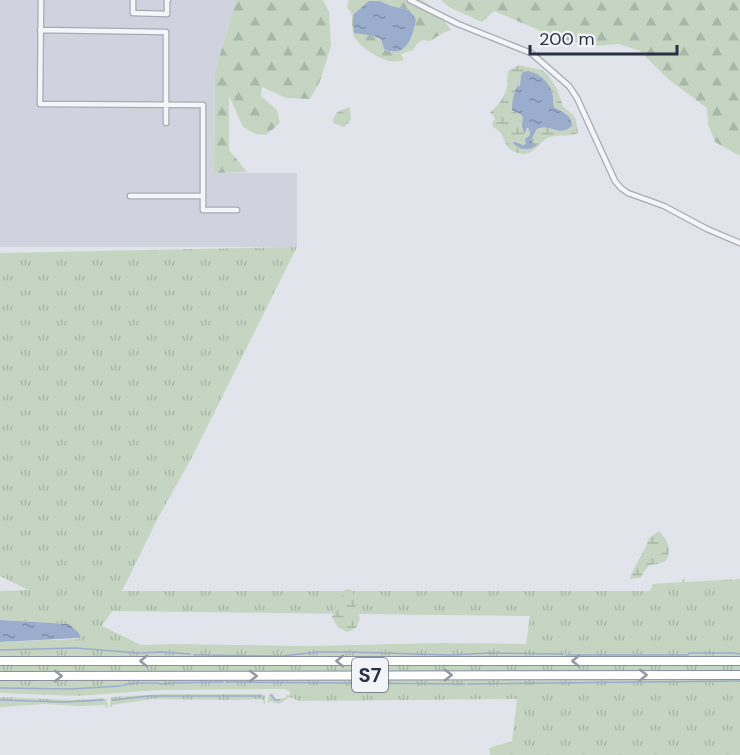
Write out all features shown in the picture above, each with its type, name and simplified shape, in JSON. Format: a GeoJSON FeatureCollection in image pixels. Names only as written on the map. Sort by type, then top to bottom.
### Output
{"type":"FeatureCollection","features":[{"type":"Feature","properties":{"kind":"highway","name":"S7"},"geometry":{"type":"LineString","coordinates":[[0,662],[740,662]]}},
{"type":"Feature","properties":{"kind":"highway","name":"S7"},"geometry":{"type":"LineString","coordinates":[[0,676],[740,675]]}},
{"type":"Feature","properties":{"kind":"street"},"geometry":{"type":"LineString","coordinates":[[41,0],[40,104],[203,105],[203,210],[237,210]]}},
{"type":"Feature","properties":{"kind":"street"},"geometry":{"type":"LineString","coordinates":[[133,0],[133,13],[166,14],[168,0]]}},
{"type":"Feature","properties":{"kind":"street"},"geometry":{"type":"LineString","coordinates":[[410,0],[458,24],[531,53],[569,87],[577,98],[615,181],[621,188],[740,243]]}},
{"type":"Feature","properties":{"kind":"street"},"geometry":{"type":"LineString","coordinates":[[40,30],[166,32],[166,123]]}},
{"type":"Feature","properties":{"kind":"street"},"geometry":{"type":"LineString","coordinates":[[130,196],[203,196]]}},
{"type":"Feature","properties":{"kind":"shaded area"},"geometry":{"type":"Polygon","coordinates":[[[0,0],[236,0],[215,72],[214,173],[297,173],[297,247],[0,247],[0,0]]]}},
{"type":"Feature","properties":{"kind":"green space"},"geometry":{"type":"Polygon","coordinates":[[[236,0],[323,0],[329,12],[331,46],[320,81],[310,99],[286,98],[262,87],[261,96],[277,110],[280,123],[266,135],[255,134],[243,127],[229,96],[229,150],[247,172],[214,173],[215,72],[236,0]]]}},
{"type":"Feature","properties":{"kind":"green space"},"geometry":{"type":"Polygon","coordinates":[[[349,0],[422,0],[435,9],[451,30],[430,41],[423,40],[413,50],[401,54],[404,60],[390,61],[369,51],[355,38],[351,15],[347,7],[349,0]],[[380,1],[354,32],[381,39],[384,49],[396,51],[409,42],[414,27],[409,10],[380,1]]]}},
{"type":"Feature","properties":{"kind":"green space"},"geometry":{"type":"Polygon","coordinates":[[[441,0],[740,0],[740,156],[715,142],[708,124],[707,108],[668,79],[640,51],[619,44],[594,46],[560,39],[494,11],[482,22],[449,7],[441,0]]]}},
{"type":"Feature","properties":{"kind":"green space"},"geometry":{"type":"Polygon","coordinates":[[[519,65],[542,70],[548,75],[557,89],[563,106],[575,117],[578,133],[550,137],[529,153],[518,153],[511,150],[500,132],[493,127],[492,121],[495,120],[490,112],[505,94],[508,71],[519,65]],[[521,75],[520,86],[517,87],[515,111],[523,117],[523,129],[529,129],[530,135],[526,144],[515,142],[517,147],[533,143],[531,140],[537,129],[572,121],[566,113],[554,107],[549,87],[540,75],[521,75]]]}},
{"type":"Feature","properties":{"kind":"green space"},"geometry":{"type":"Polygon","coordinates":[[[350,107],[351,120],[344,127],[333,123],[334,116],[338,112],[350,107]]]}},
{"type":"Feature","properties":{"kind":"green space"},"geometry":{"type":"Polygon","coordinates":[[[297,247],[122,591],[650,591],[653,584],[682,582],[682,579],[685,579],[685,582],[740,579],[740,656],[0,657],[0,642],[78,639],[79,634],[69,624],[0,620],[0,591],[28,590],[0,576],[0,253],[297,247]],[[112,611],[102,626],[141,645],[526,644],[530,616],[112,611]]]}},
{"type":"Feature","properties":{"kind":"green space"},"geometry":{"type":"Polygon","coordinates":[[[659,531],[668,545],[669,553],[666,561],[649,565],[640,578],[630,579],[649,538],[659,531]]]}},
{"type":"Feature","properties":{"kind":"green space"},"geometry":{"type":"Polygon","coordinates":[[[345,590],[353,591],[360,619],[356,628],[347,632],[338,627],[332,618],[345,590]]]}},
{"type":"Feature","properties":{"kind":"green space"},"geometry":{"type":"Polygon","coordinates":[[[0,664],[740,664],[740,672],[0,672],[0,664]]]}},
{"type":"Feature","properties":{"kind":"green space"},"geometry":{"type":"Polygon","coordinates":[[[740,679],[740,755],[490,755],[489,748],[512,741],[517,699],[299,701],[290,697],[279,704],[270,701],[268,703],[269,695],[272,693],[276,699],[285,698],[290,695],[290,692],[285,689],[161,690],[77,696],[0,693],[0,680],[740,679]]]}},
{"type":"Feature","properties":{"kind":"green space"},"geometry":{"type":"Polygon","coordinates":[[[163,694],[265,695],[265,704],[261,699],[152,699],[110,707],[112,697],[163,694]]]}},
{"type":"Feature","properties":{"kind":"green space"},"geometry":{"type":"Polygon","coordinates":[[[0,697],[74,700],[104,698],[107,700],[108,707],[106,708],[105,705],[45,704],[0,707],[0,697]]]}},
{"type":"Feature","properties":{"kind":"water"},"geometry":{"type":"Polygon","coordinates":[[[369,1],[380,1],[409,10],[416,19],[413,33],[403,49],[392,51],[384,49],[381,39],[354,33],[353,15],[369,1]]]}},
{"type":"Feature","properties":{"kind":"water"},"geometry":{"type":"Polygon","coordinates":[[[528,71],[537,74],[548,83],[554,107],[568,116],[572,126],[563,131],[537,129],[531,140],[537,145],[525,149],[513,143],[526,144],[525,139],[530,135],[529,129],[527,128],[524,134],[523,117],[512,110],[512,107],[515,92],[520,86],[521,75],[528,71]]]}},
{"type":"Feature","properties":{"kind":"water"},"geometry":{"type":"Polygon","coordinates":[[[0,620],[69,624],[79,633],[79,638],[0,642],[0,620]]]}},
{"type":"Feature","properties":{"kind":"waterway"},"geometry":{"type":"LineString","coordinates":[[0,650],[75,648],[190,654]]}},
{"type":"Feature","properties":{"kind":"waterway"},"geometry":{"type":"LineString","coordinates":[[194,655],[282,656],[318,652],[449,655],[563,654]]}},
{"type":"Feature","properties":{"kind":"waterway"},"geometry":{"type":"LineString","coordinates":[[567,655],[740,654]]}},
{"type":"Feature","properties":{"kind":"waterway"},"geometry":{"type":"LineString","coordinates":[[468,684],[740,681]]}},
{"type":"Feature","properties":{"kind":"waterway"},"geometry":{"type":"LineString","coordinates":[[123,685],[223,682]]}},
{"type":"Feature","properties":{"kind":"waterway"},"geometry":{"type":"LineString","coordinates":[[226,682],[465,684]]}},
{"type":"Feature","properties":{"kind":"waterway"},"geometry":{"type":"LineString","coordinates":[[0,688],[71,689],[121,686]]}},
{"type":"Feature","properties":{"kind":"waterway"},"geometry":{"type":"LineString","coordinates":[[271,695],[275,700],[279,700]]}},
{"type":"Feature","properties":{"kind":"waterway"},"geometry":{"type":"LineString","coordinates":[[113,700],[149,696],[261,696]]}},
{"type":"Feature","properties":{"kind":"waterway"},"geometry":{"type":"LineString","coordinates":[[0,700],[65,702],[103,700]]}}]}
